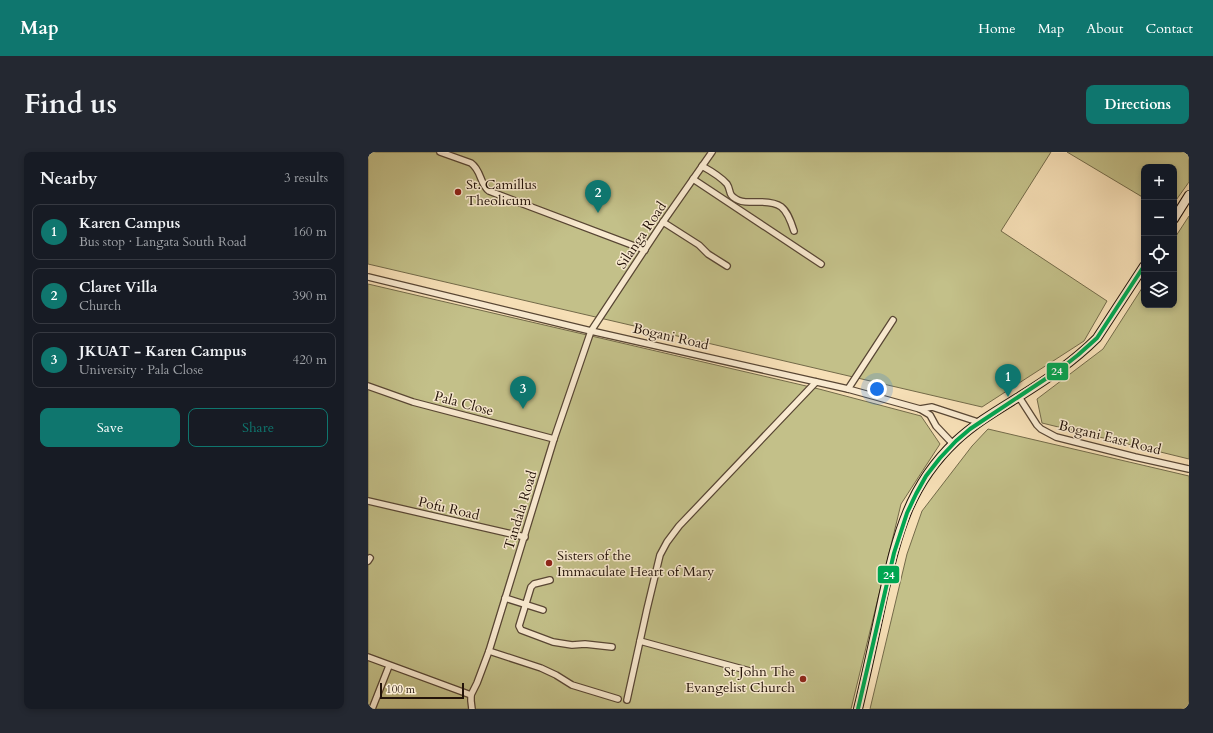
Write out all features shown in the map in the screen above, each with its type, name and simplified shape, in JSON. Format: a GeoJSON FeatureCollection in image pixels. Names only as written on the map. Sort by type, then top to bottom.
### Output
{"type":"FeatureCollection","features":[{"type":"Feature","properties":{"kind":"street"},"geometry":{"type":"LineString","coordinates":[[440,152],[475,166],[484,185],[492,192],[645,250]]}},
{"type":"Feature","properties":{"kind":"street","name":"Silanga Road"},"geometry":{"type":"LineString","coordinates":[[591,331],[663,222],[712,152]]}},
{"type":"Feature","properties":{"kind":"street"},"geometry":{"type":"LineString","coordinates":[[702,166],[719,176],[728,186],[731,196],[737,200],[745,202],[771,202],[778,204],[788,214],[794,231]]}},
{"type":"Feature","properties":{"kind":"street"},"geometry":{"type":"LineString","coordinates":[[693,180],[821,264]]}},
{"type":"Feature","properties":{"kind":"street"},"geometry":{"type":"LineString","coordinates":[[1177,214],[1189,195]]}},
{"type":"Feature","properties":{"kind":"street"},"geometry":{"type":"LineString","coordinates":[[663,222],[727,266]]}},
{"type":"Feature","properties":{"kind":"street"},"geometry":{"type":"LineString","coordinates":[[858,709],[892,561],[904,520],[923,480],[934,464],[953,444],[978,422],[1068,364],[1097,338],[1141,271]]}},
{"type":"Feature","properties":{"kind":"street","name":"Bogani Road"},"geometry":{"type":"LineString","coordinates":[[368,276],[591,331],[848,389],[920,409],[930,416],[936,426],[953,444]]}},
{"type":"Feature","properties":{"kind":"street"},"geometry":{"type":"LineString","coordinates":[[848,389],[893,320]]}},
{"type":"Feature","properties":{"kind":"street","name":"Tandala Road"},"geometry":{"type":"LineString","coordinates":[[471,695],[489,651],[554,439],[591,331]]}},
{"type":"Feature","properties":{"kind":"street"},"geometry":{"type":"LineString","coordinates":[[627,700],[658,566],[662,551],[667,542],[699,505],[816,382]]}},
{"type":"Feature","properties":{"kind":"street","name":"Pala Close"},"geometry":{"type":"LineString","coordinates":[[368,386],[412,402],[554,439]]}},
{"type":"Feature","properties":{"kind":"street","name":"Bogani East Road"},"geometry":{"type":"LineString","coordinates":[[1019,397],[1037,425],[1047,433],[1072,441],[1189,469]]}},
{"type":"Feature","properties":{"kind":"street"},"geometry":{"type":"LineString","coordinates":[[920,409],[932,407],[978,422]]}},
{"type":"Feature","properties":{"kind":"street","name":"Pofu Road"},"geometry":{"type":"LineString","coordinates":[[368,501],[524,537]]}},
{"type":"Feature","properties":{"kind":"street"},"geometry":{"type":"LineString","coordinates":[[550,580],[534,584],[531,587],[519,626],[521,630],[553,642],[572,645],[584,644],[612,647]]}},
{"type":"Feature","properties":{"kind":"street"},"geometry":{"type":"LineString","coordinates":[[505,598],[543,610]]}},
{"type":"Feature","properties":{"kind":"street"},"geometry":{"type":"LineString","coordinates":[[640,641],[757,673]]}},
{"type":"Feature","properties":{"kind":"street"},"geometry":{"type":"LineString","coordinates":[[489,651],[541,668],[572,685],[618,699]]}},
{"type":"Feature","properties":{"kind":"street"},"geometry":{"type":"LineString","coordinates":[[368,657],[471,695],[472,709]]}},
{"type":"Feature","properties":{"kind":"street"},"geometry":{"type":"LineString","coordinates":[[372,709],[389,666]]}},
{"type":"Feature","properties":{"kind":"shaded area"},"geometry":{"type":"Polygon","coordinates":[[[368,152],[1051,152],[1001,231],[1107,301],[1084,341],[982,407],[368,264],[368,152]]]}},
{"type":"Feature","properties":{"kind":"shaded area"},"geometry":{"type":"Polygon","coordinates":[[[1067,152],[1189,152],[1189,182],[1177,199],[1177,164],[1141,164],[1141,196],[1067,152]]]}},
{"type":"Feature","properties":{"kind":"shaded area"},"geometry":{"type":"Polygon","coordinates":[[[1189,216],[1189,459],[1042,423],[1037,399],[1103,349],[1141,290],[1141,308],[1177,308],[1177,234],[1189,216]]]}},
{"type":"Feature","properties":{"kind":"shaded area"},"geometry":{"type":"Polygon","coordinates":[[[368,284],[819,389],[921,416],[940,444],[901,504],[851,709],[368,709],[368,284]]]}},
{"type":"Feature","properties":{"kind":"shaded area"},"geometry":{"type":"Polygon","coordinates":[[[988,429],[1189,476],[1189,709],[870,709],[907,554],[922,511],[972,446],[988,429]]]}},
{"type":"Feature","properties":{"kind":"transit line","name":"24"},"geometry":{"type":"LineString","coordinates":[[858,709],[894,553],[907,513],[926,476],[940,458],[970,429],[1059,370],[1097,338],[1141,271]]}},
{"type":"Feature","properties":{"kind":"place","name":"St. Camillus Theolicum"},"geometry":{"type":"Point","coordinates":[458,192]}},
{"type":"Feature","properties":{"kind":"place","name":"Claret Villa"},"geometry":{"type":"Point","coordinates":[598,213]}},
{"type":"Feature","properties":{"kind":"place","name":"Karen Campus"},"geometry":{"type":"Point","coordinates":[1008,397]}},
{"type":"Feature","properties":{"kind":"place","name":"JKUAT - Karen Campus"},"geometry":{"type":"Point","coordinates":[523,409]}},
{"type":"Feature","properties":{"kind":"place","name":"Sisters of the Immaculate Heart of Mary"},"geometry":{"type":"Point","coordinates":[549,563]}},
{"type":"Feature","properties":{"kind":"place","name":"St John The Evangelist Church"},"geometry":{"type":"Point","coordinates":[803,679]}}]}
